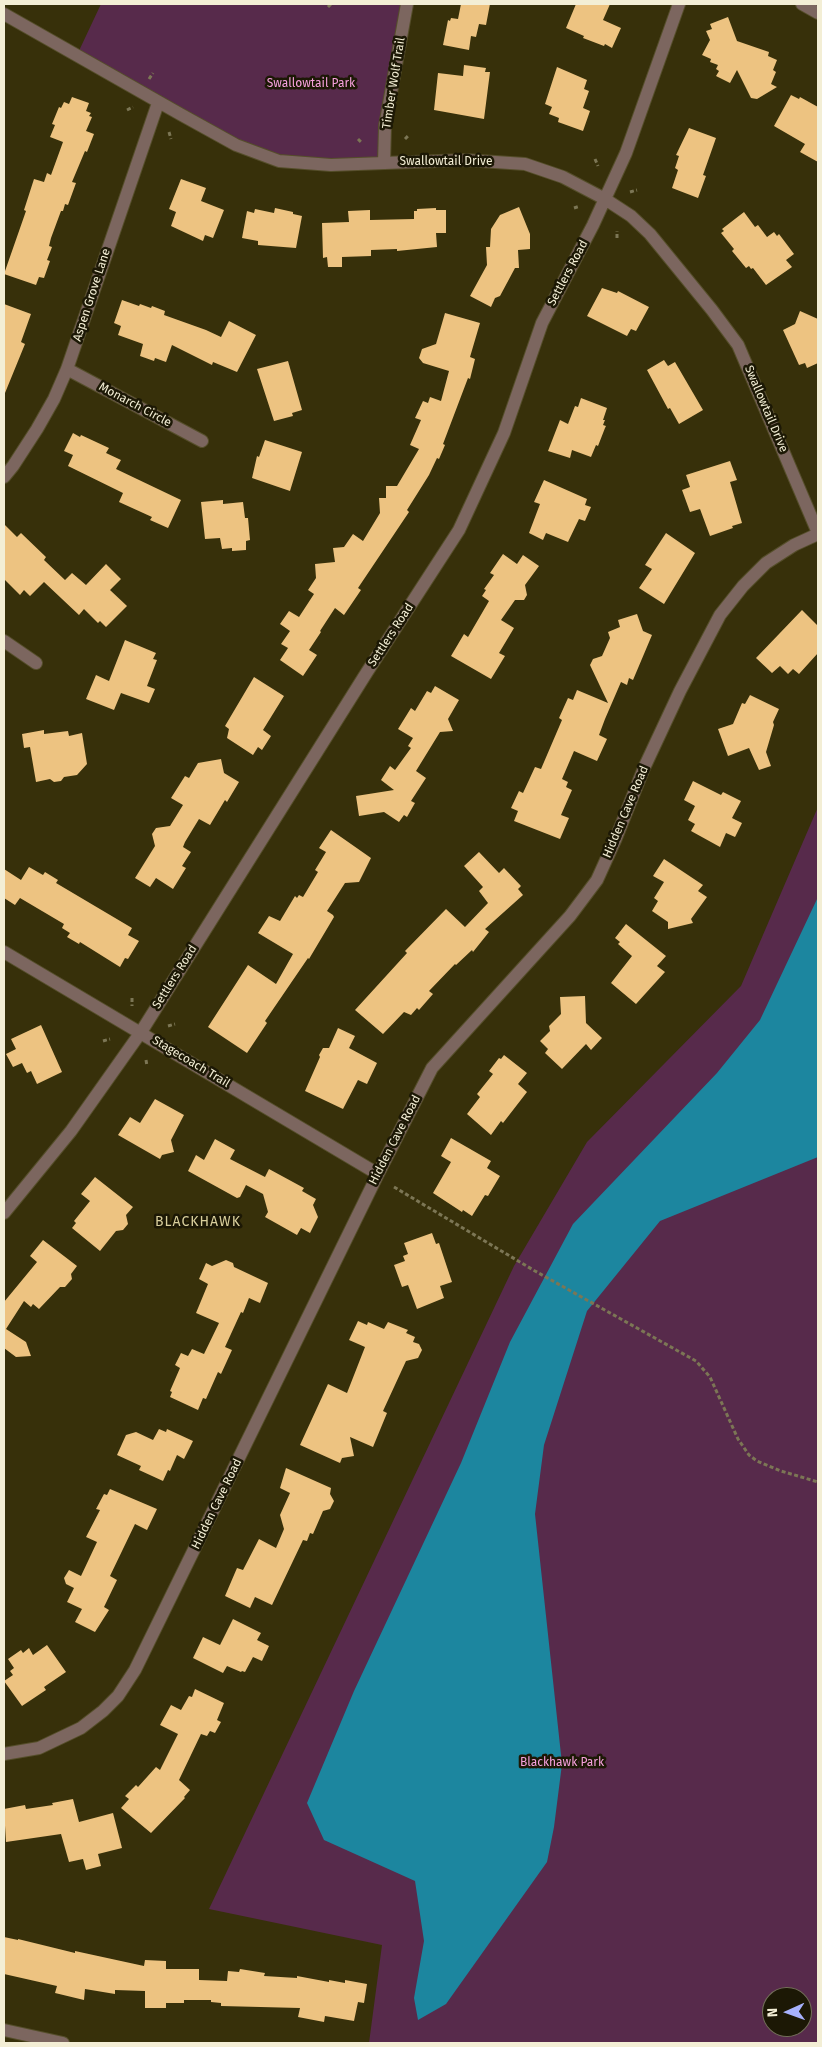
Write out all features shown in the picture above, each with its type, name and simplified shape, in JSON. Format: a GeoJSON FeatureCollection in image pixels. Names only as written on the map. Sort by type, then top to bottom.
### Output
{"type":"FeatureCollection","features":[{"type":"Feature","properties":{"kind":"street","name":"Timber Wolf Trail"},"geometry":{"type":"LineString","coordinates":[[384,163],[386,126],[407,4]]}},
{"type":"Feature","properties":{"kind":"street","name":"Settlers Road"},"geometry":{"type":"LineString","coordinates":[[4,1213],[71,1131],[141,1032],[367,672],[459,530],[504,432],[542,322],[626,154],[680,4]]}},
{"type":"Feature","properties":{"kind":"street"},"geometry":{"type":"LineString","coordinates":[[802,4],[818,13]]}},
{"type":"Feature","properties":{"kind":"street","name":"Swallowtail Drive"},"geometry":{"type":"LineString","coordinates":[[4,14],[158,103],[236,144],[279,161],[331,165],[465,160],[526,164],[563,177],[605,199],[632,216],[650,234],[738,345],[818,534]]}},
{"type":"Feature","properties":{"kind":"street","name":"Aspen Grove Lane"},"geometry":{"type":"LineString","coordinates":[[4,477],[37,429],[54,399],[67,369],[158,103]]}},
{"type":"Feature","properties":{"kind":"street","name":"Monarch Circle"},"geometry":{"type":"LineString","coordinates":[[67,369],[202,441]]}},
{"type":"Feature","properties":{"kind":"street","name":"Hidden Cave Road"},"geometry":{"type":"LineString","coordinates":[[4,1754],[39,1748],[81,1728],[104,1711],[118,1696],[135,1670],[378,1174],[432,1068],[570,916],[597,880],[644,768],[684,682],[720,614],[742,586],[766,564],[794,545],[818,534]]}},
{"type":"Feature","properties":{"kind":"street"},"geometry":{"type":"LineString","coordinates":[[4,641],[36,663]]}},
{"type":"Feature","properties":{"kind":"street","name":"Stagecoach Trail"},"geometry":{"type":"LineString","coordinates":[[4,952],[378,1174]]}},
{"type":"Feature","properties":{"kind":"street"},"geometry":{"type":"LineString","coordinates":[[4,2030],[63,2043]]}},
{"type":"Feature","properties":{"kind":"path"},"geometry":{"type":"LineString","coordinates":[[149,79],[153,72]]}},
{"type":"Feature","properties":{"kind":"path"},"geometry":{"type":"LineString","coordinates":[[128,110],[133,107]]}},
{"type":"Feature","properties":{"kind":"path"},"geometry":{"type":"LineString","coordinates":[[169,132],[171,138]]}},
{"type":"Feature","properties":{"kind":"path"},"geometry":{"type":"LineString","coordinates":[[405,139],[409,135]]}},
{"type":"Feature","properties":{"kind":"path"},"geometry":{"type":"LineString","coordinates":[[358,139],[362,143]]}},
{"type":"Feature","properties":{"kind":"path"},"geometry":{"type":"LineString","coordinates":[[595,159],[598,166]]}},
{"type":"Feature","properties":{"kind":"path"},"geometry":{"type":"LineString","coordinates":[[630,192],[637,190]]}},
{"type":"Feature","properties":{"kind":"path"},"geometry":{"type":"LineString","coordinates":[[574,208],[580,206]]}},
{"type":"Feature","properties":{"kind":"path"},"geometry":{"type":"LineString","coordinates":[[617,232],[617,238]]}},
{"type":"Feature","properties":{"kind":"path"},"geometry":{"type":"LineString","coordinates":[[132,998],[132,1006]]}},
{"type":"Feature","properties":{"kind":"path"},"geometry":{"type":"LineString","coordinates":[[168,1026],[175,1024]]}},
{"type":"Feature","properties":{"kind":"path"},"geometry":{"type":"LineString","coordinates":[[103,1041],[110,1039]]}},
{"type":"Feature","properties":{"kind":"path"},"geometry":{"type":"LineString","coordinates":[[146,1060],[147,1066]]}},
{"type":"Feature","properties":{"kind":"path"},"geometry":{"type":"LineString","coordinates":[[394,1187],[535,1271],[696,1361],[710,1377],[738,1439],[749,1455],[757,1461],[781,1471],[818,1482]]}},
{"type":"Feature","properties":{"kind":"green space","name":"Swallowtail Park"},"geometry":{"type":"Polygon","coordinates":[[[101,4],[407,4],[384,163],[279,161],[77,55],[101,4]]]}},
{"type":"Feature","properties":{"kind":"green space","name":"Blackhawk Park"},"geometry":{"type":"Polygon","coordinates":[[[818,807],[818,2043],[369,2043],[382,1945],[209,1909],[514,1266],[587,1142],[741,986],[818,807]]]}},
{"type":"Feature","properties":{"kind":"water"},"geometry":{"type":"Polygon","coordinates":[[[818,897],[818,1157],[660,1221],[587,1311],[544,1445],[535,1514],[562,1764],[554,1827],[547,1862],[446,2004],[418,2020],[414,1998],[424,1941],[415,1881],[324,1840],[307,1803],[354,1691],[461,1463],[510,1342],[573,1224],[717,1073],[760,1020],[818,897]]]}},
{"type":"Feature","properties":{"kind":"building"},"geometry":{"type":"Polygon","coordinates":[[[461,4],[490,4],[486,25],[479,24],[476,37],[471,36],[469,50],[443,45],[448,20],[450,21],[451,18],[458,19],[461,4]]]}},
{"type":"Feature","properties":{"kind":"building"},"geometry":{"type":"Polygon","coordinates":[[[576,4],[610,4],[603,20],[621,28],[612,48],[583,38],[584,36],[566,28],[576,4]]]}},
{"type":"Feature","properties":{"kind":"building"},"geometry":{"type":"Polygon","coordinates":[[[728,17],[737,41],[769,52],[768,56],[777,60],[773,70],[776,72],[771,84],[777,87],[757,99],[751,98],[737,70],[730,83],[716,76],[719,71],[716,69],[718,65],[710,62],[711,59],[702,55],[710,40],[706,31],[712,29],[710,24],[728,17]]]}},
{"type":"Feature","properties":{"kind":"building"},"geometry":{"type":"Polygon","coordinates":[[[464,65],[486,68],[485,72],[490,72],[484,119],[434,110],[438,73],[463,76],[464,65]]]}},
{"type":"Feature","properties":{"kind":"building"},"geometry":{"type":"Polygon","coordinates":[[[557,67],[587,80],[584,89],[589,91],[583,108],[590,111],[583,131],[558,122],[559,118],[549,114],[552,107],[545,104],[557,67]]]}},
{"type":"Feature","properties":{"kind":"building"},"geometry":{"type":"Polygon","coordinates":[[[791,95],[799,99],[800,97],[818,107],[818,162],[800,152],[805,144],[774,126],[791,95]]]}},
{"type":"Feature","properties":{"kind":"building"},"geometry":{"type":"Polygon","coordinates":[[[72,97],[89,103],[86,111],[91,113],[89,116],[92,117],[86,131],[94,134],[72,182],[76,183],[68,205],[65,204],[63,211],[61,211],[51,238],[49,246],[52,247],[47,260],[50,261],[44,278],[39,277],[36,285],[4,274],[26,211],[24,210],[34,179],[44,182],[47,173],[51,175],[63,142],[50,137],[55,125],[52,124],[59,107],[61,108],[64,102],[69,104],[72,97]]]}},
{"type":"Feature","properties":{"kind":"building"},"geometry":{"type":"Polygon","coordinates":[[[689,128],[716,138],[703,175],[706,176],[698,198],[672,188],[678,170],[675,168],[679,156],[676,155],[689,128]]]}},
{"type":"Feature","properties":{"kind":"building"},"geometry":{"type":"Polygon","coordinates":[[[181,179],[206,188],[201,201],[224,210],[213,238],[205,235],[203,241],[171,226],[176,212],[169,209],[181,179]]]}},
{"type":"Feature","properties":{"kind":"building"},"geometry":{"type":"Polygon","coordinates":[[[519,207],[530,234],[530,249],[518,250],[519,268],[515,268],[500,296],[495,298],[491,307],[470,296],[487,265],[486,247],[490,247],[491,229],[500,215],[519,207]]]}},
{"type":"Feature","properties":{"kind":"building"},"geometry":{"type":"Polygon","coordinates":[[[275,208],[302,216],[296,248],[258,245],[258,241],[242,238],[247,211],[254,213],[255,209],[274,213],[275,208]]]}},
{"type":"Feature","properties":{"kind":"building"},"geometry":{"type":"Polygon","coordinates":[[[436,208],[436,210],[446,210],[446,233],[436,233],[437,247],[397,251],[397,249],[371,250],[371,256],[342,257],[342,267],[328,267],[327,257],[323,258],[322,223],[349,222],[348,211],[370,210],[370,220],[414,219],[414,211],[417,211],[417,209],[436,208]]]}},
{"type":"Feature","properties":{"kind":"building"},"geometry":{"type":"Polygon","coordinates":[[[744,212],[755,227],[758,225],[767,237],[774,232],[777,236],[779,234],[794,254],[786,260],[792,267],[766,285],[753,268],[751,269],[749,266],[746,268],[732,251],[734,249],[721,233],[724,231],[722,229],[744,212]]]}},
{"type":"Feature","properties":{"kind":"building"},"geometry":{"type":"Polygon","coordinates":[[[602,288],[617,293],[618,291],[649,307],[636,331],[631,329],[627,336],[587,316],[602,288]]]}},
{"type":"Feature","properties":{"kind":"building"},"geometry":{"type":"Polygon","coordinates":[[[122,300],[139,306],[140,304],[151,308],[152,306],[165,311],[164,315],[221,337],[229,321],[256,335],[237,372],[213,362],[212,365],[172,345],[166,362],[155,358],[154,361],[140,356],[143,344],[118,335],[121,326],[114,323],[122,300]]]}},
{"type":"Feature","properties":{"kind":"building"},"geometry":{"type":"Polygon","coordinates":[[[4,304],[31,314],[21,342],[25,344],[5,393],[4,393],[4,304]]]}},
{"type":"Feature","properties":{"kind":"building"},"geometry":{"type":"Polygon","coordinates":[[[800,311],[818,319],[818,363],[807,368],[805,363],[799,365],[783,330],[795,324],[800,311]]]}},
{"type":"Feature","properties":{"kind":"building"},"geometry":{"type":"Polygon","coordinates":[[[445,313],[480,323],[470,357],[475,359],[470,379],[468,378],[443,444],[445,445],[439,459],[437,458],[429,475],[407,510],[409,512],[358,588],[361,590],[344,615],[335,608],[320,631],[309,650],[317,655],[303,676],[280,660],[288,648],[281,644],[290,631],[280,624],[289,611],[299,617],[314,594],[308,590],[316,578],[315,564],[335,562],[333,548],[344,547],[353,534],[363,541],[380,513],[379,498],[386,498],[386,486],[397,486],[419,449],[410,445],[421,420],[415,418],[423,401],[428,403],[430,397],[441,401],[449,371],[423,363],[419,358],[422,349],[436,344],[445,313]]]}},
{"type":"Feature","properties":{"kind":"building"},"geometry":{"type":"Polygon","coordinates":[[[664,360],[668,366],[675,362],[703,410],[679,424],[670,408],[668,409],[647,370],[664,360]]]}},
{"type":"Feature","properties":{"kind":"building"},"geometry":{"type":"Polygon","coordinates":[[[288,361],[302,410],[292,413],[293,416],[274,421],[257,369],[288,361]]]}},
{"type":"Feature","properties":{"kind":"building"},"geometry":{"type":"Polygon","coordinates":[[[581,398],[607,408],[603,420],[605,420],[603,425],[606,426],[598,446],[596,445],[591,457],[572,450],[570,458],[548,451],[560,420],[568,424],[575,406],[578,407],[581,398]]]}},
{"type":"Feature","properties":{"kind":"building"},"geometry":{"type":"Polygon","coordinates":[[[73,433],[109,448],[106,453],[121,460],[116,469],[181,500],[168,528],[150,520],[152,517],[119,502],[123,493],[68,466],[73,455],[64,451],[73,433]]]}},
{"type":"Feature","properties":{"kind":"building"},"geometry":{"type":"Polygon","coordinates":[[[265,440],[302,452],[290,491],[252,478],[257,456],[259,457],[265,440]]]}},
{"type":"Feature","properties":{"kind":"building"},"geometry":{"type":"Polygon","coordinates":[[[730,461],[737,480],[730,482],[742,523],[710,536],[700,509],[690,512],[682,490],[690,487],[686,475],[730,461]]]}},
{"type":"Feature","properties":{"kind":"building"},"geometry":{"type":"Polygon","coordinates":[[[544,480],[587,499],[585,505],[591,507],[585,521],[579,519],[568,542],[546,533],[543,540],[529,533],[540,504],[534,502],[544,480]]]}},
{"type":"Feature","properties":{"kind":"building"},"geometry":{"type":"Polygon","coordinates":[[[223,500],[223,504],[243,502],[245,518],[248,518],[250,540],[246,541],[246,550],[232,551],[232,548],[222,549],[220,538],[205,539],[201,502],[223,500]]]}},
{"type":"Feature","properties":{"kind":"building"},"geometry":{"type":"Polygon","coordinates":[[[4,524],[17,537],[21,533],[46,557],[44,560],[65,580],[72,573],[86,585],[106,564],[121,579],[110,590],[127,606],[106,627],[100,621],[98,623],[84,609],[79,615],[44,582],[30,596],[24,590],[20,595],[4,579],[4,524]]]}},
{"type":"Feature","properties":{"kind":"building"},"geometry":{"type":"Polygon","coordinates":[[[666,533],[695,553],[664,604],[639,588],[652,569],[645,565],[666,533]]]}},
{"type":"Feature","properties":{"kind":"building"},"geometry":{"type":"Polygon","coordinates":[[[503,554],[517,564],[523,555],[539,566],[525,585],[527,595],[524,600],[515,600],[501,620],[514,628],[499,653],[505,656],[491,679],[451,656],[464,634],[468,637],[489,601],[482,596],[486,590],[484,589],[494,575],[490,573],[503,554]]]}},
{"type":"Feature","properties":{"kind":"building"},"geometry":{"type":"Polygon","coordinates":[[[802,610],[818,626],[818,653],[799,674],[793,669],[788,674],[780,666],[772,673],[756,658],[802,610]]]}},
{"type":"Feature","properties":{"kind":"building"},"geometry":{"type":"Polygon","coordinates":[[[637,614],[643,631],[652,635],[633,680],[629,678],[627,685],[621,682],[599,735],[607,739],[597,761],[574,751],[562,779],[568,782],[566,787],[572,790],[561,815],[569,818],[560,839],[514,821],[518,811],[511,808],[519,791],[523,793],[535,767],[541,769],[562,720],[559,718],[568,698],[573,700],[577,690],[608,703],[590,665],[593,659],[602,656],[610,638],[608,632],[620,627],[618,620],[637,614]]]}},
{"type":"Feature","properties":{"kind":"building"},"geometry":{"type":"Polygon","coordinates":[[[125,640],[156,653],[153,659],[157,660],[147,686],[155,689],[149,703],[121,693],[114,710],[86,699],[96,675],[109,681],[125,640]]]}},
{"type":"Feature","properties":{"kind":"building"},"geometry":{"type":"Polygon","coordinates":[[[254,677],[284,696],[263,730],[271,736],[262,750],[258,747],[253,755],[227,738],[229,729],[225,726],[254,677]]]}},
{"type":"Feature","properties":{"kind":"building"},"geometry":{"type":"Polygon","coordinates":[[[435,686],[459,700],[448,719],[453,731],[440,732],[416,771],[426,778],[411,801],[415,803],[407,817],[404,815],[399,822],[384,812],[359,816],[356,796],[394,790],[381,780],[390,766],[395,770],[411,748],[408,746],[413,738],[398,729],[411,708],[415,711],[427,691],[431,693],[435,686]]]}},
{"type":"Feature","properties":{"kind":"building"},"geometry":{"type":"Polygon","coordinates":[[[750,695],[779,709],[773,722],[774,725],[766,752],[771,766],[759,770],[749,748],[728,756],[718,729],[733,724],[742,703],[745,704],[750,695]]]}},
{"type":"Feature","properties":{"kind":"building"},"geometry":{"type":"Polygon","coordinates":[[[44,730],[44,734],[68,731],[69,736],[82,733],[87,764],[77,775],[64,777],[61,781],[54,782],[50,779],[36,782],[30,747],[24,748],[22,734],[44,730]]]}},
{"type":"Feature","properties":{"kind":"building"},"geometry":{"type":"Polygon","coordinates":[[[221,759],[224,773],[239,782],[227,802],[225,800],[210,825],[199,819],[183,847],[191,852],[182,866],[186,868],[173,889],[156,878],[150,887],[135,878],[155,846],[152,834],[156,828],[170,826],[183,805],[171,798],[185,776],[189,778],[198,763],[221,759]]]}},
{"type":"Feature","properties":{"kind":"building"},"geometry":{"type":"Polygon","coordinates":[[[693,781],[721,795],[723,792],[741,801],[732,818],[742,823],[735,837],[726,833],[720,847],[691,831],[695,824],[688,820],[695,806],[684,800],[693,781]]]}},
{"type":"Feature","properties":{"kind":"building"},"geometry":{"type":"Polygon","coordinates":[[[331,830],[371,858],[359,882],[345,883],[327,911],[334,917],[309,959],[265,1021],[267,1023],[247,1053],[208,1027],[248,965],[276,984],[293,954],[258,933],[269,916],[280,921],[295,896],[297,898],[299,895],[303,897],[318,872],[315,870],[326,852],[319,848],[331,830]]]}},
{"type":"Feature","properties":{"kind":"building"},"geometry":{"type":"Polygon","coordinates":[[[479,852],[499,873],[504,868],[521,886],[518,889],[523,895],[485,929],[489,932],[473,952],[472,950],[455,964],[429,991],[433,994],[419,1010],[417,1008],[411,1015],[404,1012],[383,1034],[355,1010],[407,953],[405,951],[446,909],[465,927],[488,903],[479,891],[483,887],[464,866],[479,852]]]}},
{"type":"Feature","properties":{"kind":"building"},"geometry":{"type":"Polygon","coordinates":[[[664,859],[703,885],[698,891],[707,897],[691,919],[693,923],[668,929],[668,922],[652,911],[658,901],[654,898],[664,882],[653,876],[664,859]]]}},
{"type":"Feature","properties":{"kind":"building"},"geometry":{"type":"Polygon","coordinates":[[[29,867],[43,875],[45,872],[58,880],[56,883],[132,928],[128,935],[139,941],[128,959],[125,958],[120,967],[80,942],[79,944],[67,937],[70,933],[62,928],[64,924],[20,898],[15,905],[4,898],[4,869],[21,880],[29,867]]]}},
{"type":"Feature","properties":{"kind":"building"},"geometry":{"type":"Polygon","coordinates":[[[626,924],[666,956],[657,966],[665,972],[636,1004],[611,983],[632,956],[618,944],[620,942],[615,938],[626,924]]]}},
{"type":"Feature","properties":{"kind":"building"},"geometry":{"type":"Polygon","coordinates":[[[585,996],[586,1023],[602,1038],[591,1050],[586,1044],[562,1069],[545,1053],[548,1049],[540,1041],[550,1031],[549,1026],[561,1014],[560,997],[585,996]]]}},
{"type":"Feature","properties":{"kind":"building"},"geometry":{"type":"Polygon","coordinates":[[[41,1025],[62,1072],[37,1084],[31,1071],[27,1073],[22,1063],[13,1067],[6,1054],[16,1049],[11,1039],[41,1025]]]}},
{"type":"Feature","properties":{"kind":"building"},"geometry":{"type":"Polygon","coordinates":[[[338,1028],[355,1036],[349,1048],[377,1063],[367,1084],[358,1080],[343,1109],[305,1091],[320,1057],[319,1055],[323,1048],[329,1048],[338,1028]]]}},
{"type":"Feature","properties":{"kind":"building"},"geometry":{"type":"Polygon","coordinates":[[[504,1055],[527,1073],[518,1084],[527,1092],[491,1135],[467,1114],[480,1097],[477,1094],[493,1074],[489,1071],[499,1058],[501,1059],[504,1055]]]}},
{"type":"Feature","properties":{"kind":"building"},"geometry":{"type":"Polygon","coordinates":[[[155,1099],[184,1115],[171,1140],[174,1152],[162,1155],[160,1159],[118,1135],[130,1117],[140,1123],[155,1099]]]}},
{"type":"Feature","properties":{"kind":"building"},"geometry":{"type":"Polygon","coordinates":[[[451,1138],[491,1161],[487,1168],[500,1176],[488,1196],[485,1195],[472,1216],[463,1210],[462,1212],[433,1193],[451,1162],[441,1156],[451,1138]]]}},
{"type":"Feature","properties":{"kind":"building"},"geometry":{"type":"Polygon","coordinates":[[[215,1139],[235,1150],[230,1159],[265,1177],[269,1169],[304,1188],[302,1191],[316,1199],[313,1205],[318,1217],[310,1233],[301,1228],[297,1235],[265,1217],[268,1212],[263,1194],[246,1185],[240,1197],[237,1198],[188,1171],[196,1155],[204,1160],[215,1139]]]}},
{"type":"Feature","properties":{"kind":"building"},"geometry":{"type":"Polygon","coordinates":[[[95,1177],[133,1207],[126,1215],[128,1224],[123,1230],[116,1231],[100,1251],[72,1228],[76,1223],[74,1221],[90,1201],[81,1194],[95,1177]]]}},
{"type":"Feature","properties":{"kind":"building"},"geometry":{"type":"Polygon","coordinates":[[[432,1233],[436,1244],[439,1243],[452,1282],[440,1286],[444,1298],[417,1309],[408,1285],[402,1287],[394,1265],[405,1261],[403,1256],[408,1254],[404,1243],[432,1233]]]}},
{"type":"Feature","properties":{"kind":"building"},"geometry":{"type":"Polygon","coordinates":[[[43,1240],[77,1266],[71,1274],[72,1279],[65,1287],[60,1287],[39,1309],[33,1304],[31,1307],[24,1301],[6,1329],[26,1342],[31,1356],[16,1357],[4,1348],[4,1302],[37,1262],[30,1256],[43,1240]]]}},
{"type":"Feature","properties":{"kind":"building"},"geometry":{"type":"Polygon","coordinates":[[[226,1260],[233,1263],[234,1267],[268,1283],[260,1303],[249,1298],[243,1313],[241,1312],[225,1347],[232,1350],[221,1374],[218,1372],[206,1399],[203,1398],[198,1410],[170,1397],[172,1392],[170,1391],[180,1368],[175,1365],[181,1353],[188,1356],[192,1349],[204,1354],[219,1323],[196,1313],[208,1284],[199,1279],[206,1263],[212,1266],[226,1260]]]}},
{"type":"Feature","properties":{"kind":"building"},"geometry":{"type":"Polygon","coordinates":[[[358,1321],[367,1325],[368,1322],[384,1329],[388,1322],[408,1330],[406,1333],[415,1337],[413,1342],[419,1344],[422,1350],[418,1358],[406,1361],[383,1411],[387,1413],[373,1447],[350,1437],[354,1456],[342,1458],[340,1463],[300,1445],[328,1384],[347,1393],[365,1347],[349,1340],[358,1321]]]}},
{"type":"Feature","properties":{"kind":"building"},"geometry":{"type":"Polygon","coordinates":[[[159,1429],[166,1432],[167,1429],[193,1441],[184,1459],[177,1455],[163,1481],[139,1470],[141,1466],[117,1455],[126,1435],[136,1432],[153,1440],[159,1429]]]}},
{"type":"Feature","properties":{"kind":"building"},"geometry":{"type":"Polygon","coordinates":[[[286,1468],[331,1488],[330,1494],[334,1501],[330,1509],[323,1511],[313,1534],[310,1533],[307,1541],[303,1540],[272,1605],[255,1597],[250,1608],[225,1596],[237,1568],[243,1570],[259,1539],[276,1548],[284,1529],[280,1515],[290,1493],[280,1488],[286,1468]]]}},
{"type":"Feature","properties":{"kind":"building"},"geometry":{"type":"Polygon","coordinates":[[[110,1489],[157,1509],[147,1530],[135,1524],[110,1576],[117,1580],[104,1607],[109,1610],[95,1632],[75,1622],[82,1609],[67,1602],[74,1588],[66,1584],[64,1578],[69,1570],[81,1576],[97,1542],[86,1537],[100,1510],[96,1509],[104,1494],[107,1495],[110,1489]]]}},
{"type":"Feature","properties":{"kind":"building"},"geometry":{"type":"Polygon","coordinates":[[[233,1619],[261,1633],[257,1640],[269,1646],[262,1661],[253,1657],[245,1672],[227,1666],[223,1673],[193,1658],[203,1637],[220,1645],[233,1619]]]}},
{"type":"Feature","properties":{"kind":"building"},"geometry":{"type":"Polygon","coordinates":[[[47,1645],[66,1672],[44,1687],[46,1690],[22,1706],[4,1681],[13,1675],[10,1671],[14,1668],[8,1659],[21,1650],[23,1653],[29,1648],[33,1655],[47,1645]]]}},
{"type":"Feature","properties":{"kind":"building"},"geometry":{"type":"Polygon","coordinates":[[[195,1689],[224,1703],[217,1720],[221,1722],[215,1733],[210,1731],[207,1736],[201,1734],[179,1780],[190,1790],[185,1798],[151,1833],[121,1808],[129,1799],[125,1796],[136,1785],[138,1787],[156,1767],[160,1770],[178,1734],[160,1725],[171,1705],[181,1710],[189,1696],[192,1697],[195,1689]]]}},
{"type":"Feature","properties":{"kind":"building"},"geometry":{"type":"Polygon","coordinates":[[[73,1799],[79,1822],[113,1813],[122,1848],[98,1854],[101,1866],[86,1870],[83,1859],[69,1862],[61,1834],[6,1842],[4,1809],[25,1805],[26,1809],[53,1805],[52,1803],[73,1799]]]}},
{"type":"Feature","properties":{"kind":"building"},"geometry":{"type":"Polygon","coordinates":[[[4,1937],[144,1966],[145,1960],[166,1961],[166,1969],[199,1969],[199,1980],[227,1981],[228,1971],[239,1972],[240,1969],[265,1973],[264,1976],[297,1978],[297,1976],[329,1982],[329,1980],[345,1983],[345,1980],[367,1984],[364,2003],[358,2002],[354,2021],[325,2016],[324,2022],[298,2017],[300,2008],[221,2006],[221,2003],[211,2002],[211,2000],[184,2000],[184,2003],[166,2003],[166,2008],[145,2008],[145,1991],[115,1990],[115,1994],[85,1989],[84,2000],[55,1993],[57,1986],[4,1974],[4,1937]]]}},
{"type":"Feature","properties":{"kind":"district","name":"BLACKHAWK"},"geometry":{"type":"Point","coordinates":[198,1222]}}]}
